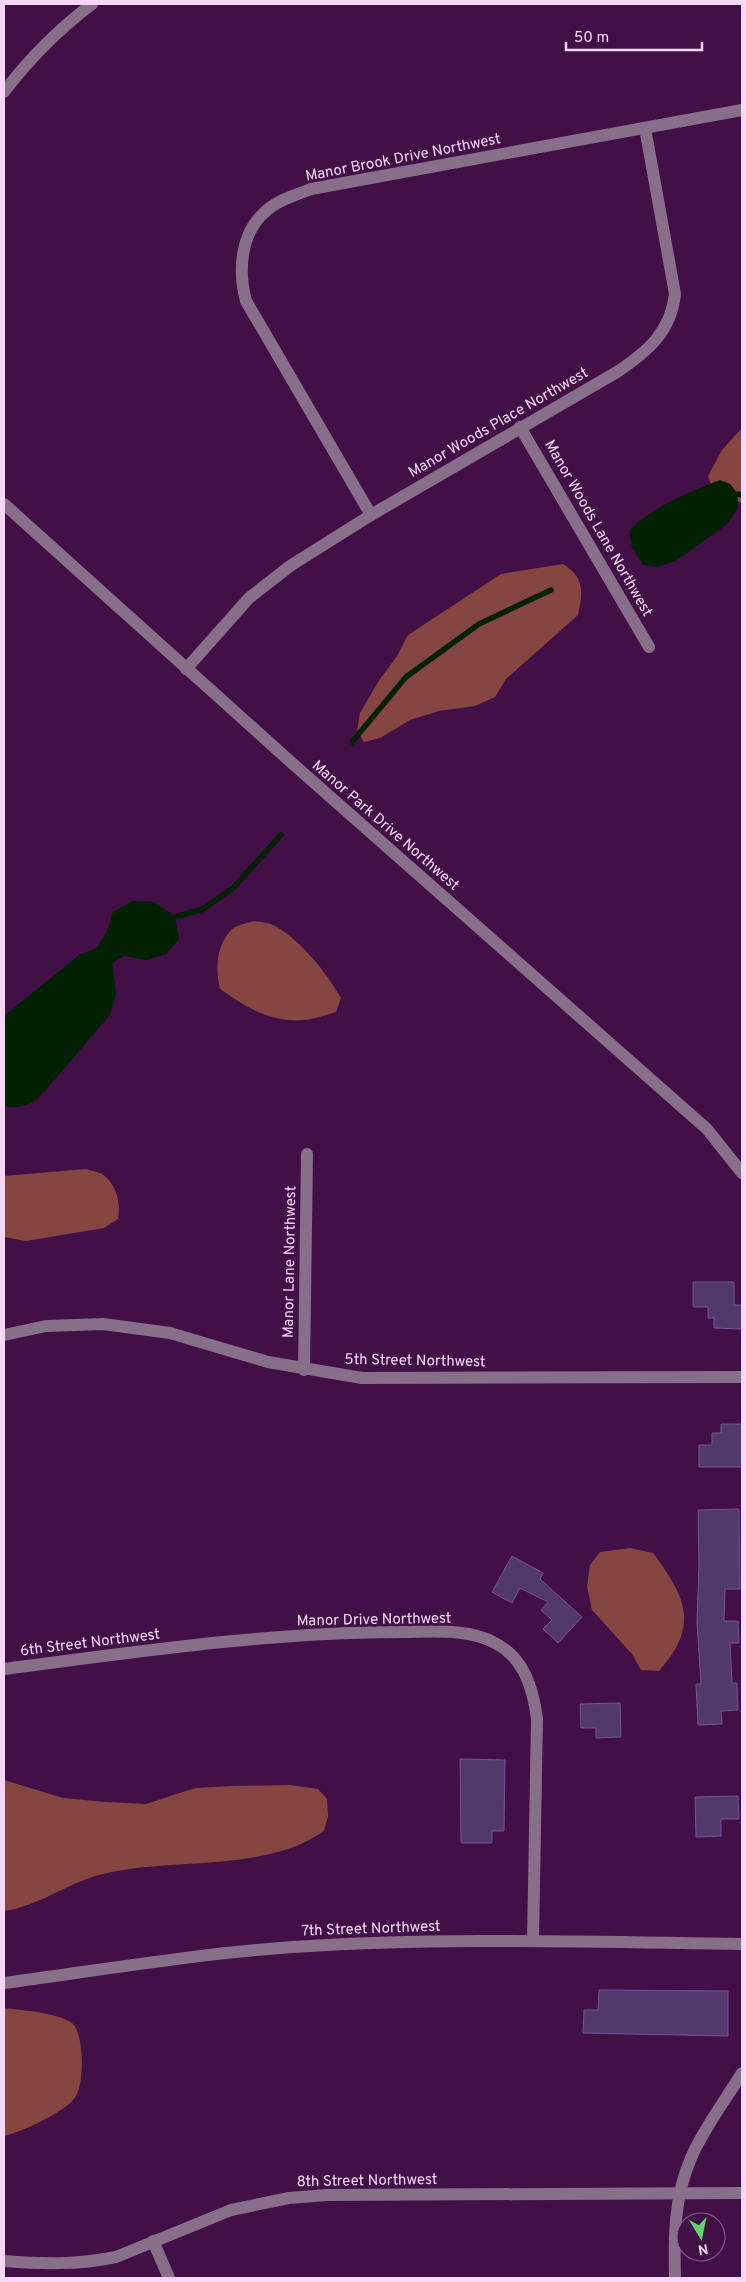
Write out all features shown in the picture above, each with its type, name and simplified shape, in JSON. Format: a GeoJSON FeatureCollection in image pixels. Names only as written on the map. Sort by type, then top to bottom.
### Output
{"type":"FeatureCollection","features":[{"type":"Feature","properties":{"kind":"street"},"geometry":{"type":"LineString","coordinates":[[4,92],[21,69],[47,43],[92,4]]}},
{"type":"Feature","properties":{"kind":"street","name":"Manor Brook Drive Northwest"},"geometry":{"type":"LineString","coordinates":[[371,515],[246,301],[241,282],[241,264],[245,244],[254,225],[266,211],[286,199],[311,189],[742,110]]}},
{"type":"Feature","properties":{"kind":"street","name":"Manor Woods Place Northwest"},"geometry":{"type":"LineString","coordinates":[[186,669],[228,620],[263,587],[290,566],[371,515],[617,372],[642,355],[656,340],[674,308],[675,294],[645,128]]}},
{"type":"Feature","properties":{"kind":"street","name":"Manor Woods Lane Northwest"},"geometry":{"type":"LineString","coordinates":[[520,427],[649,647]]}},
{"type":"Feature","properties":{"kind":"street","name":"Manor Park Drive Northwest"},"geometry":{"type":"LineString","coordinates":[[4,504],[186,669],[707,1130],[742,1173]]}},
{"type":"Feature","properties":{"kind":"street","name":"Manor Lane Northwest"},"geometry":{"type":"LineString","coordinates":[[304,1370],[307,1154]]}},
{"type":"Feature","properties":{"kind":"street","name":"5th Street Northwest"},"geometry":{"type":"LineString","coordinates":[[4,1335],[46,1326],[103,1324],[170,1333],[268,1362],[304,1370],[362,1378],[742,1377]]}},
{"type":"Feature","properties":{"kind":"street","name":"Manor Drive Northwest"},"geometry":{"type":"LineString","coordinates":[[180,1647],[262,1638],[378,1632],[455,1632],[484,1637],[497,1643],[515,1658],[528,1679],[534,1697],[537,1719],[533,1941]]}},
{"type":"Feature","properties":{"kind":"street","name":"6th Street Northwest"},"geometry":{"type":"LineString","coordinates":[[4,1669],[180,1647]]}},
{"type":"Feature","properties":{"kind":"street","name":"7th Street Northwest"},"geometry":{"type":"LineString","coordinates":[[4,1982],[291,1947],[375,1943],[533,1941],[742,1944]]}},
{"type":"Feature","properties":{"kind":"street"},"geometry":{"type":"LineString","coordinates":[[675,2278],[674,2244],[679,2193],[691,2157],[742,2073]]}},
{"type":"Feature","properties":{"kind":"street","name":"8th Street Northwest"},"geometry":{"type":"LineString","coordinates":[[4,2261],[51,2265],[96,2261],[116,2257],[231,2210],[298,2197],[327,2195],[742,2193]]}},
{"type":"Feature","properties":{"kind":"street"},"geometry":{"type":"LineString","coordinates":[[153,2241],[169,2278]]}},
{"type":"Feature","properties":{"kind":"shaded area"},"geometry":{"type":"Polygon","coordinates":[[[742,428],[742,503],[714,493],[708,476],[722,450],[742,428]]]}},
{"type":"Feature","properties":{"kind":"shaded area"},"geometry":{"type":"Polygon","coordinates":[[[720,480],[730,484],[738,494],[737,510],[726,525],[676,561],[657,567],[643,565],[632,547],[629,531],[648,515],[660,508],[684,495],[720,480]]]}},
{"type":"Feature","properties":{"kind":"shaded area"},"geometry":{"type":"Polygon","coordinates":[[[563,564],[575,575],[581,586],[578,615],[506,679],[495,697],[475,706],[439,711],[410,720],[380,738],[364,742],[357,731],[360,713],[378,682],[397,656],[408,635],[501,574],[563,564]]]}},
{"type":"Feature","properties":{"kind":"shaded area"},"geometry":{"type":"Polygon","coordinates":[[[133,901],[155,902],[175,917],[179,939],[166,954],[147,960],[124,956],[112,963],[116,995],[110,1015],[38,1099],[22,1106],[4,1106],[4,1016],[79,955],[97,948],[107,931],[113,912],[133,901]]]}},
{"type":"Feature","properties":{"kind":"shaded area"},"geometry":{"type":"Polygon","coordinates":[[[254,921],[277,927],[305,950],[328,978],[341,998],[336,1012],[306,1020],[279,1019],[248,1007],[220,989],[217,965],[223,943],[232,929],[254,921]]]}},
{"type":"Feature","properties":{"kind":"shaded area"},"geometry":{"type":"Polygon","coordinates":[[[86,1169],[105,1176],[113,1185],[119,1208],[118,1219],[104,1228],[26,1241],[4,1237],[4,1176],[86,1169]]]}},
{"type":"Feature","properties":{"kind":"shaded area"},"geometry":{"type":"Polygon","coordinates":[[[630,1548],[653,1553],[674,1584],[684,1612],[684,1625],[680,1640],[672,1655],[659,1671],[641,1670],[632,1654],[592,1610],[587,1586],[590,1565],[600,1552],[630,1548]]]}},
{"type":"Feature","properties":{"kind":"shaded area"},"geometry":{"type":"Polygon","coordinates":[[[4,1780],[63,1798],[146,1804],[195,1788],[290,1785],[318,1789],[327,1799],[328,1816],[324,1831],[300,1844],[273,1853],[244,1859],[126,1869],[87,1879],[29,1905],[4,1911],[4,1780]]]}},
{"type":"Feature","properties":{"kind":"shaded area"},"geometry":{"type":"Polygon","coordinates":[[[4,2008],[51,2015],[69,2021],[74,2025],[80,2040],[82,2062],[78,2093],[69,2104],[41,2121],[4,2136],[4,2008]]]}},
{"type":"Feature","properties":{"kind":"building"},"geometry":{"type":"Polygon","coordinates":[[[693,1282],[734,1282],[734,1305],[742,1305],[742,1329],[714,1328],[714,1318],[708,1318],[708,1307],[693,1307],[693,1282]]]}},
{"type":"Feature","properties":{"kind":"building"},"geometry":{"type":"Polygon","coordinates":[[[721,1424],[742,1424],[742,1467],[699,1467],[699,1445],[712,1445],[712,1433],[721,1433],[721,1424]]]}},
{"type":"Feature","properties":{"kind":"building"},"geometry":{"type":"Polygon","coordinates":[[[739,1509],[740,1589],[725,1589],[724,1621],[738,1621],[739,1643],[730,1643],[732,1683],[737,1683],[738,1710],[721,1711],[722,1724],[698,1725],[696,1684],[701,1684],[697,1622],[698,1510],[739,1509]]]}},
{"type":"Feature","properties":{"kind":"building"},"geometry":{"type":"Polygon","coordinates":[[[512,1556],[543,1573],[540,1579],[582,1617],[558,1643],[543,1629],[552,1620],[541,1610],[548,1602],[520,1588],[512,1603],[492,1592],[512,1556]]]}},
{"type":"Feature","properties":{"kind":"building"},"geometry":{"type":"Polygon","coordinates":[[[620,1703],[621,1737],[596,1738],[596,1728],[581,1728],[580,1704],[620,1703]]]}},
{"type":"Feature","properties":{"kind":"building"},"geometry":{"type":"Polygon","coordinates":[[[460,1759],[505,1760],[504,1831],[492,1831],[492,1843],[461,1843],[460,1759]]]}},
{"type":"Feature","properties":{"kind":"building"},"geometry":{"type":"Polygon","coordinates":[[[738,1796],[739,1819],[721,1819],[721,1836],[696,1837],[695,1797],[738,1796]]]}},
{"type":"Feature","properties":{"kind":"building"},"geometry":{"type":"Polygon","coordinates":[[[599,1990],[728,1991],[728,2036],[583,2033],[584,2010],[598,2010],[599,1990]]]}},
{"type":"Feature","properties":{"kind":"waterway"},"geometry":{"type":"LineString","coordinates":[[738,494],[742,495]]}},
{"type":"Feature","properties":{"kind":"waterway"},"geometry":{"type":"LineString","coordinates":[[352,742],[406,677],[479,624],[551,590]]}},
{"type":"Feature","properties":{"kind":"waterway"},"geometry":{"type":"LineString","coordinates":[[175,917],[203,909],[233,888],[281,835]]}}]}
